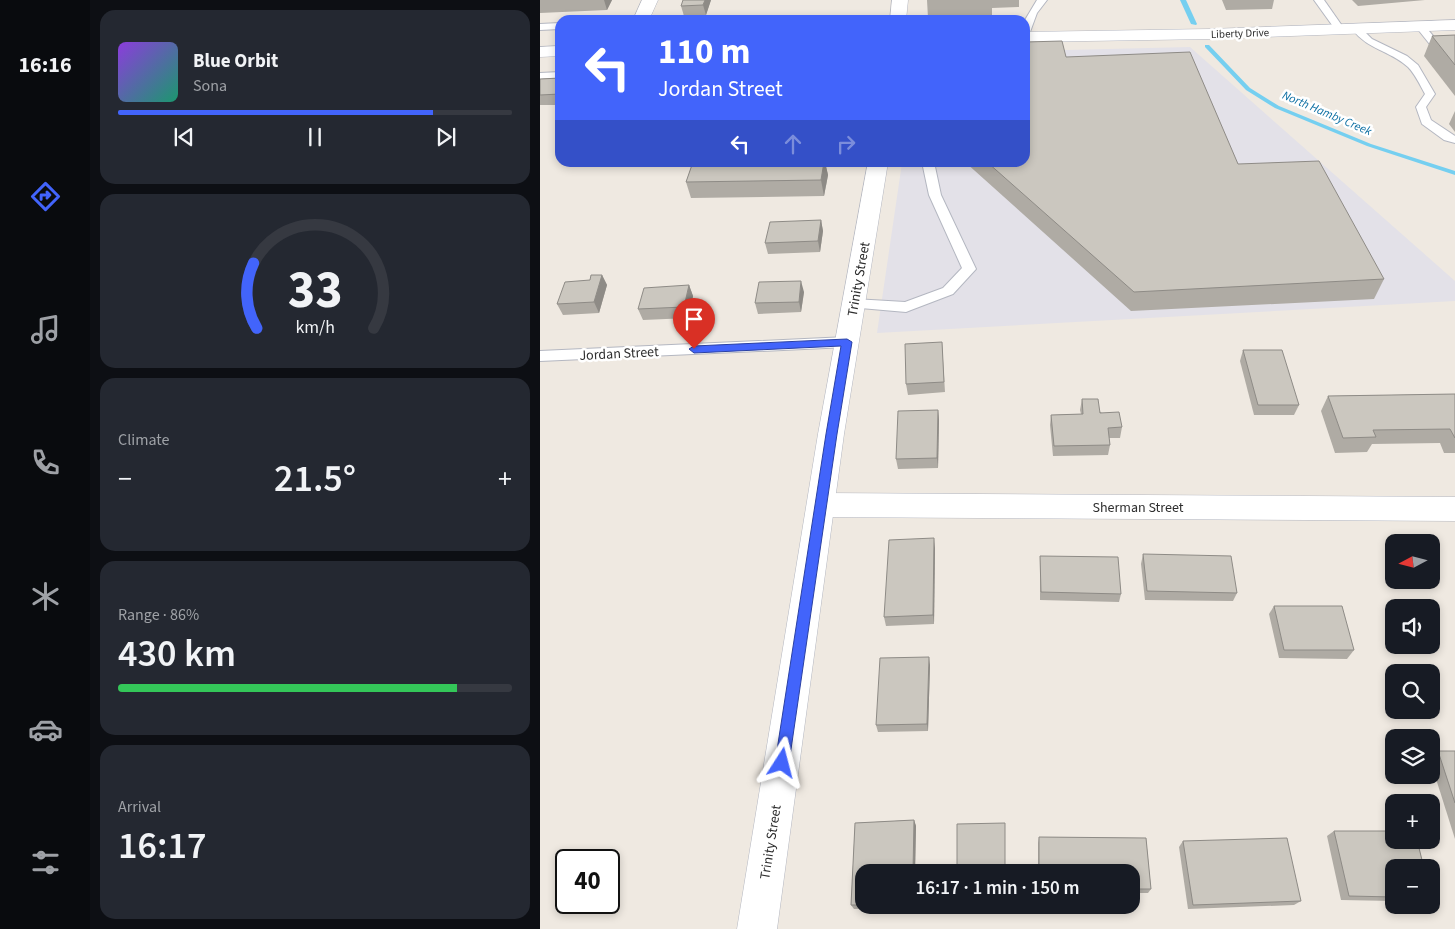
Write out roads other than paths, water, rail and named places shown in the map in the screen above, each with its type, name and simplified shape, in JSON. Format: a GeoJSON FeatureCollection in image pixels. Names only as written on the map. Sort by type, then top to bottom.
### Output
{"type":"FeatureCollection","features":[{"type":"Feature","properties":{"kind":"street"},"geometry":{"type":"LineString","coordinates":[[643,15],[650,0]]}},
{"type":"Feature","properties":{"kind":"street"},"geometry":{"type":"LineString","coordinates":[[898,15],[900,0]]}},
{"type":"Feature","properties":{"kind":"street","name":"Liberty Drive"},"geometry":{"type":"LineString","coordinates":[[1030,37],[1455,26]]}},
{"type":"Feature","properties":{"kind":"street"},"geometry":{"type":"LineString","coordinates":[[540,52],[555,51]]}},
{"type":"Feature","properties":{"kind":"street","name":"Trinity Street"},"geometry":{"type":"LineString","coordinates":[[757,929],[874,167]]}},
{"type":"Feature","properties":{"kind":"street","name":"Sherman Street"},"geometry":{"type":"LineString","coordinates":[[821,505],[1455,509]]}},
{"type":"Feature","properties":{"kind":"lane"},"geometry":{"type":"LineString","coordinates":[[1030,18],[1042,0]]}},
{"type":"Feature","properties":{"kind":"lane"},"geometry":{"type":"LineString","coordinates":[[1319,0],[1348,29],[1403,58],[1414,67],[1430,94],[1421,107],[1426,122],[1448,138],[1455,140]]}},
{"type":"Feature","properties":{"kind":"lane"},"geometry":{"type":"LineString","coordinates":[[540,27],[555,26]]}},
{"type":"Feature","properties":{"kind":"lane"},"geometry":{"type":"LineString","coordinates":[[1421,27],[1436,45],[1455,48]]}},
{"type":"Feature","properties":{"kind":"lane"},"geometry":{"type":"LineString","coordinates":[[540,76],[555,75]]}},
{"type":"Feature","properties":{"kind":"lane"},"geometry":{"type":"LineString","coordinates":[[854,304],[906,307],[948,291],[969,269],[935,195],[929,167]]}},
{"type":"Feature","properties":{"kind":"lane","name":"Jordan Street"},"geometry":{"type":"LineString","coordinates":[[540,356],[847,342]]}},
{"type":"Feature","properties":{"kind":"waterway","name":"North Hamby Creek"},"geometry":{"type":"LineString","coordinates":[[1183,0],[1194,24]]}},
{"type":"Feature","properties":{"kind":"waterway","name":"North Hamby Creek"},"geometry":{"type":"LineString","coordinates":[[1207,46],[1248,89],[1277,107],[1369,145],[1455,173]]}}]}
